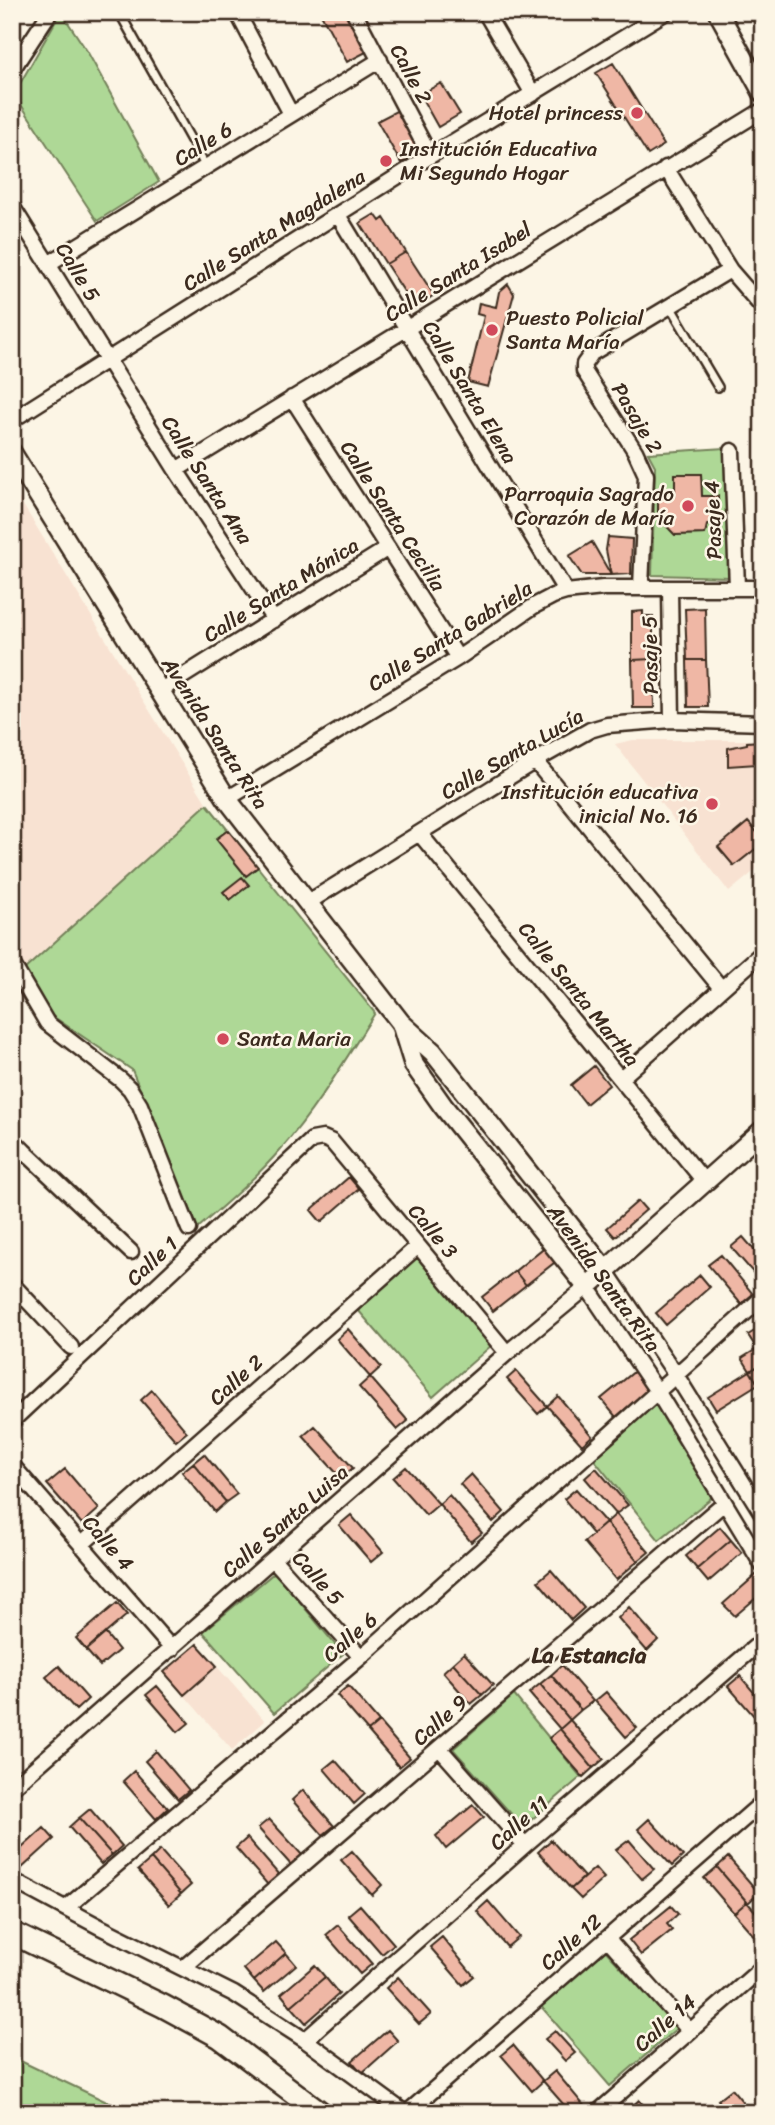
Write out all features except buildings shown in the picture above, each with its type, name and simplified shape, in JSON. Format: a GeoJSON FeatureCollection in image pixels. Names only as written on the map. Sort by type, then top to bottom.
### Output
{"type":"FeatureCollection","features":[{"type":"Feature","properties":{"kind":"main road"},"geometry":{"type":"LineString","coordinates":[[12,1933],[163,2006],[220,2037],[321,2113]]}},
{"type":"Feature","properties":{"kind":"street"},"geometry":{"type":"LineString","coordinates":[[237,12],[290,114]]}},
{"type":"Feature","properties":{"kind":"street","name":"Calle 2"},"geometry":{"type":"LineString","coordinates":[[354,12],[430,156]]}},
{"type":"Feature","properties":{"kind":"street"},"geometry":{"type":"LineString","coordinates":[[485,12],[533,94]]}},
{"type":"Feature","properties":{"kind":"street","name":"Calle Santa Magdalena"},"geometry":{"type":"LineString","coordinates":[[12,420],[430,156],[666,12]]}},
{"type":"Feature","properties":{"kind":"street"},"geometry":{"type":"LineString","coordinates":[[718,12],[763,93]]}},
{"type":"Feature","properties":{"kind":"street"},"geometry":{"type":"LineString","coordinates":[[12,70],[49,13]]}},
{"type":"Feature","properties":{"kind":"street","name":"Calle 6"},"geometry":{"type":"LineString","coordinates":[[48,264],[380,60]]}},
{"type":"Feature","properties":{"kind":"street","name":"Calle Santa Isabel"},"geometry":{"type":"LineString","coordinates":[[176,471],[763,110]]}},
{"type":"Feature","properties":{"kind":"street"},"geometry":{"type":"LineString","coordinates":[[666,169],[730,270],[763,308]]}},
{"type":"Feature","properties":{"kind":"street","name":"Calle 5"},"geometry":{"type":"LineString","coordinates":[[12,205],[107,361]]}},
{"type":"Feature","properties":{"kind":"street","name":"Calle Santa Elena"},"geometry":{"type":"LineString","coordinates":[[338,215],[566,592]]}},
{"type":"Feature","properties":{"kind":"street","name":"Pasaje 2"},"geometry":{"type":"LineString","coordinates":[[641,587],[646,475],[635,451],[584,371],[584,364],[592,354],[730,270]]}},
{"type":"Feature","properties":{"kind":"street","name":"Calle Santa Ana"},"geometry":{"type":"LineString","coordinates":[[107,361],[274,620]]}},
{"type":"Feature","properties":{"kind":"street","name":"Calle Santa Cecilia"},"geometry":{"type":"LineString","coordinates":[[292,398],[458,658]]}},
{"type":"Feature","properties":{"kind":"street","name":"Pasaje 4"},"geometry":{"type":"LineString","coordinates":[[732,452],[737,587]]}},
{"type":"Feature","properties":{"kind":"street","name":"Avenida Santa Rita"},"geometry":{"type":"LineString","coordinates":[[12,453],[227,799],[401,1023],[433,1052],[605,1270],[676,1375],[763,1515]]}},
{"type":"Feature","properties":{"kind":"street","name":"Calle Santa Mónica"},"geometry":{"type":"LineString","coordinates":[[161,690],[388,548]]}},
{"type":"Feature","properties":{"kind":"street","name":"Pasaje 5"},"geometry":{"type":"LineString","coordinates":[[670,588],[672,720]]}},
{"type":"Feature","properties":{"kind":"street","name":"Calle Santa Gabriela"},"geometry":{"type":"LineString","coordinates":[[227,799],[458,658],[553,596],[580,589],[763,588]]}},
{"type":"Feature","properties":{"kind":"street","name":"Calle Santa Lucía"},"geometry":{"type":"LineString","coordinates":[[307,904],[535,761],[590,730],[607,725],[672,720],[763,723]]}},
{"type":"Feature","properties":{"kind":"street"},"geometry":{"type":"LineString","coordinates":[[535,761],[721,988]]}},
{"type":"Feature","properties":{"kind":"street","name":"Calle Santa Martha"},"geometry":{"type":"LineString","coordinates":[[420,834],[704,1181]]}},
{"type":"Feature","properties":{"kind":"street"},"geometry":{"type":"LineString","coordinates":[[621,1078],[763,952]]}},
{"type":"Feature","properties":{"kind":"street"},"geometry":{"type":"LineString","coordinates":[[12,963],[47,1023],[130,1089],[140,1105],[189,1228]]}},
{"type":"Feature","properties":{"kind":"street","name":"Avenida Santa Rita"},"geometry":{"type":"LineString","coordinates":[[401,1023],[414,1065],[443,1106],[587,1287],[657,1391],[763,1566]]}},
{"type":"Feature","properties":{"kind":"street"},"geometry":{"type":"LineString","coordinates":[[587,1287],[763,1130]]}},
{"type":"Feature","properties":{"kind":"street","name":"Calle 3"},"geometry":{"type":"LineString","coordinates":[[323,1138],[332,1142],[507,1353]]}},
{"type":"Feature","properties":{"kind":"street","name":"Calle 1"},"geometry":{"type":"LineString","coordinates":[[12,1421],[312,1140],[323,1138]]}},
{"type":"Feature","properties":{"kind":"street"},"geometry":{"type":"LineString","coordinates":[[12,1139],[131,1252]]}},
{"type":"Feature","properties":{"kind":"street"},"geometry":{"type":"LineString","coordinates":[[12,1161],[24,1151]]}},
{"type":"Feature","properties":{"kind":"street","name":"Calle 2"},"geometry":{"type":"LineString","coordinates":[[81,1545],[418,1246]]}},
{"type":"Feature","properties":{"kind":"street"},"geometry":{"type":"LineString","coordinates":[[12,1284],[71,1347]]}},
{"type":"Feature","properties":{"kind":"street","name":"Calle Santa Luisa"},"geometry":{"type":"LineString","coordinates":[[12,1788],[507,1353],[587,1287]]}},
{"type":"Feature","properties":{"kind":"street","name":"Calle 6"},"geometry":{"type":"LineString","coordinates":[[66,1909],[361,1657],[763,1297]]}},
{"type":"Feature","properties":{"kind":"street","name":"Calle 4"},"geometry":{"type":"LineString","coordinates":[[12,1465],[172,1649]]}},
{"type":"Feature","properties":{"kind":"street","name":"Calle 9"},"geometry":{"type":"LineString","coordinates":[[183,1968],[724,1503]]}},
{"type":"Feature","properties":{"kind":"street","name":"Calle 5"},"geometry":{"type":"LineString","coordinates":[[272,1559],[361,1657]]}},
{"type":"Feature","properties":{"kind":"street","name":"Calle 11"},"geometry":{"type":"LineString","coordinates":[[305,2040],[525,1845],[763,1640]]}},
{"type":"Feature","properties":{"kind":"street"},"geometry":{"type":"LineString","coordinates":[[440,1749],[525,1845]]}},
{"type":"Feature","properties":{"kind":"street","name":"Calle 12"},"geometry":{"type":"LineString","coordinates":[[406,2113],[763,1802]]}},
{"type":"Feature","properties":{"kind":"street"},"geometry":{"type":"LineString","coordinates":[[12,1880],[234,1994],[305,2040],[406,2113]]}},
{"type":"Feature","properties":{"kind":"street"},"geometry":{"type":"LineString","coordinates":[[607,1938],[689,2030]]}},
{"type":"Feature","properties":{"kind":"street","name":"Calle 14"},"geometry":{"type":"LineString","coordinates":[[597,2113],[763,1967]]}},
{"type":"Feature","properties":{"kind":"lane"},"geometry":{"type":"LineString","coordinates":[[119,12],[206,167]]}},
{"type":"Feature","properties":{"kind":"lane"},"geometry":{"type":"LineString","coordinates":[[670,306],[718,387]]}},
{"type":"Feature","properties":{"kind":"shaded area"},"geometry":{"type":"Polygon","coordinates":[[[12,487],[207,804],[24,970],[12,950],[12,487]]]}},
{"type":"Feature","properties":{"kind":"shaded area","name":"Institución educativa inicial No. 16"},"geometry":{"type":"Polygon","coordinates":[[[633,740],[763,740],[763,864],[729,892],[615,744],[633,740]]]}},
{"type":"Feature","properties":{"kind":"shaded area"},"geometry":{"type":"Polygon","coordinates":[[[197,1644],[265,1721],[232,1750],[164,1672],[197,1644]]]}},
{"type":"Feature","properties":{"kind":"green space"},"geometry":{"type":"Polygon","coordinates":[[[61,12],[87,51],[159,182],[97,221],[14,94],[61,12]]]}},
{"type":"Feature","properties":{"kind":"green space"},"geometry":{"type":"Polygon","coordinates":[[[725,448],[730,577],[652,575],[655,466],[648,453],[725,448]],[[675,474],[675,496],[658,497],[658,517],[675,535],[705,534],[707,525],[718,516],[718,497],[702,496],[701,474],[675,474]]]}},
{"type":"Feature","properties":{"kind":"green space","name":"Santa Maria"},"geometry":{"type":"Polygon","coordinates":[[[207,804],[375,1013],[330,1083],[280,1150],[261,1171],[198,1228],[132,1070],[48,1013],[24,970],[207,804]]]}},
{"type":"Feature","properties":{"kind":"green space"},"geometry":{"type":"Polygon","coordinates":[[[416,1256],[420,1257],[492,1345],[433,1397],[358,1310],[416,1256]]]}},
{"type":"Feature","properties":{"kind":"green space"},"geometry":{"type":"Polygon","coordinates":[[[647,1406],[661,1406],[714,1492],[710,1499],[659,1540],[592,1457],[647,1406]]]}},
{"type":"Feature","properties":{"kind":"green space"},"geometry":{"type":"Polygon","coordinates":[[[275,1572],[343,1654],[274,1713],[203,1632],[275,1572]]]}},
{"type":"Feature","properties":{"kind":"green space"},"geometry":{"type":"Polygon","coordinates":[[[514,1695],[581,1777],[523,1827],[453,1749],[514,1695]]]}},
{"type":"Feature","properties":{"kind":"green space"},"geometry":{"type":"Polygon","coordinates":[[[604,1949],[677,2028],[610,2086],[539,2004],[604,1949]]]}},
{"type":"Feature","properties":{"kind":"green space"},"geometry":{"type":"Polygon","coordinates":[[[12,2057],[130,2113],[12,2113],[12,2057]]]}},
{"type":"Feature","properties":{"kind":"place","name":"Hotel princess"},"geometry":{"type":"Point","coordinates":[637,113]}},
{"type":"Feature","properties":{"kind":"place","name":"Institución Educativa Mi Segundo Hogar"},"geometry":{"type":"Point","coordinates":[386,161]}},
{"type":"Feature","properties":{"kind":"place","name":"Puesto Policial Santa María"},"geometry":{"type":"Point","coordinates":[492,330]}},
{"type":"Feature","properties":{"kind":"place","name":"Parroquia Sagrado Corazón de María"},"geometry":{"type":"Point","coordinates":[688,506]}},
{"type":"Feature","properties":{"kind":"place","name":"Institución educativa inicial No. 16"},"geometry":{"type":"Point","coordinates":[712,804]}},
{"type":"Feature","properties":{"kind":"place","name":"Santa Maria"},"geometry":{"type":"Point","coordinates":[223,1039]}},
{"type":"Feature","properties":{"kind":"district","name":"La Estancia"},"geometry":{"type":"Point","coordinates":[589,1655]}}]}
